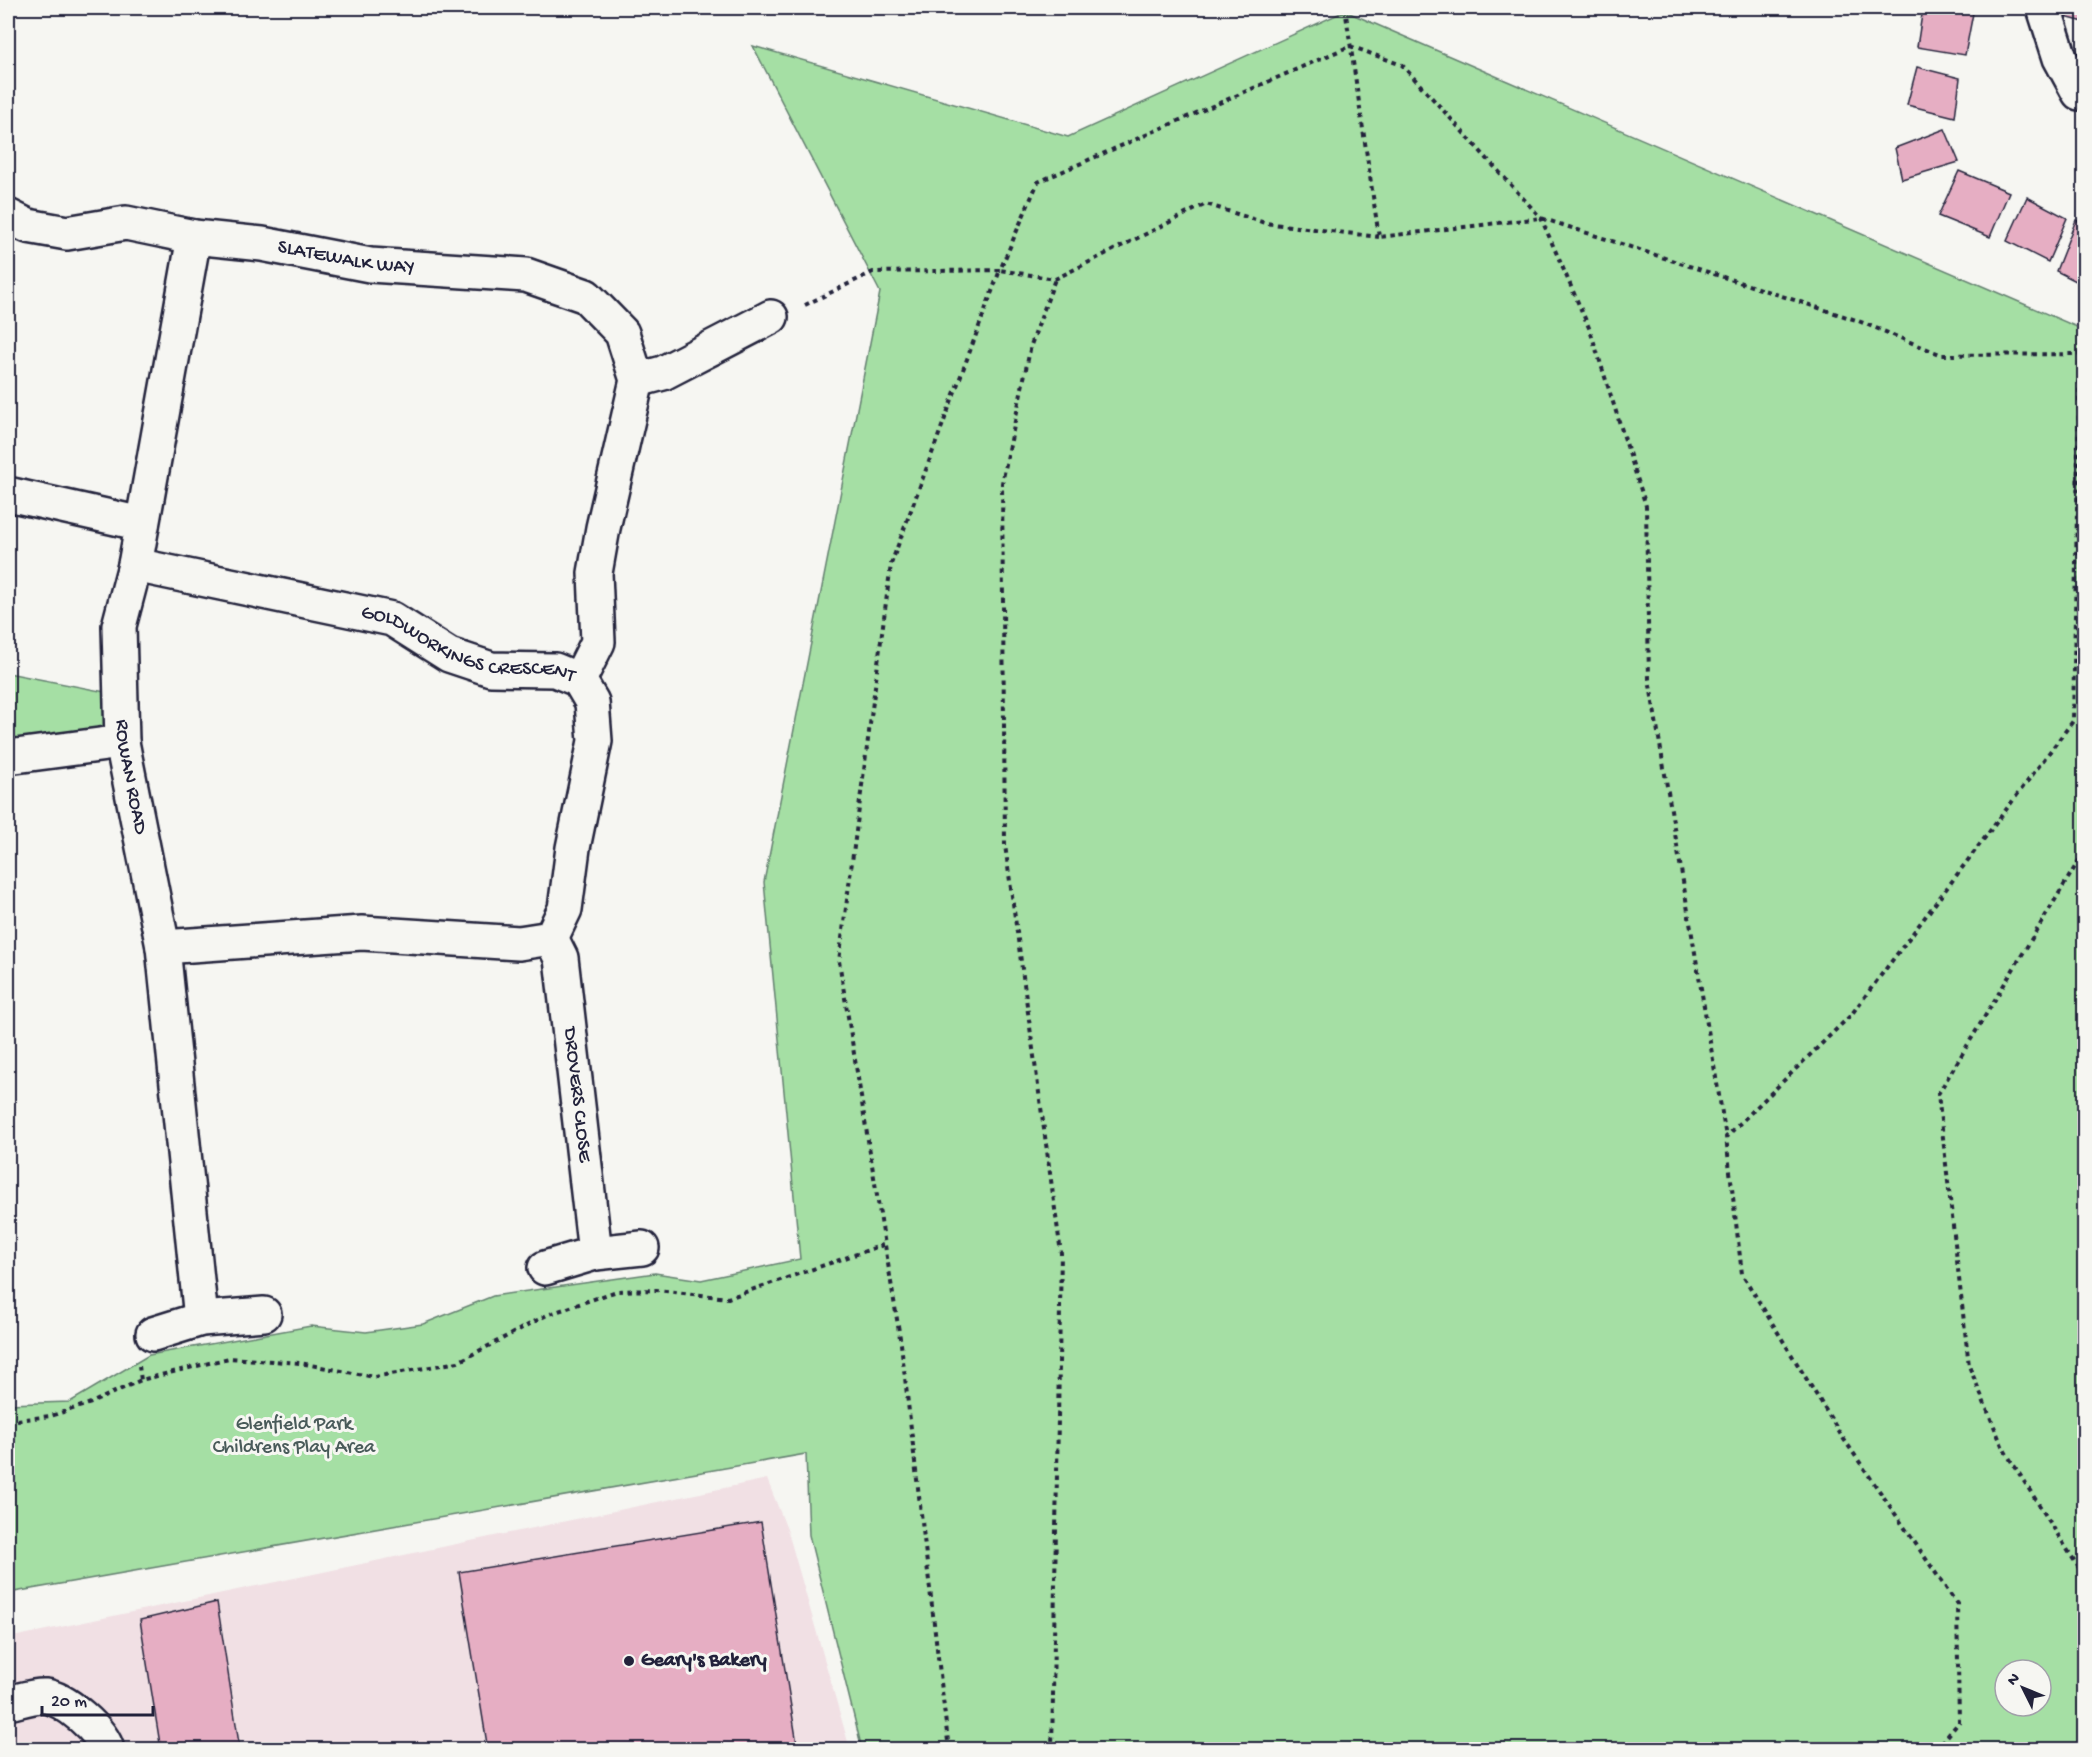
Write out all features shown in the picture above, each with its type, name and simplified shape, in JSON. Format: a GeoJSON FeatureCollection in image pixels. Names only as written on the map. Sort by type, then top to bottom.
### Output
{"type":"FeatureCollection","features":[{"type":"Feature","properties":{"kind":"street"},"geometry":{"type":"LineString","coordinates":[[2044,8],[2060,58],[2079,93]]}},
{"type":"Feature","properties":{"kind":"street","name":"SLATEWALK WAY"},"geometry":{"type":"LineString","coordinates":[[8,216],[28,226],[67,233],[126,223],[194,237],[262,244],[370,265],[526,275],[586,296],[622,333],[638,380]]}},
{"type":"Feature","properties":{"kind":"street","name":"ROWAN ROAD"},"geometry":{"type":"LineString","coordinates":[[194,237],[135,565],[119,626],[122,742],[163,947],[201,1319]]}},
{"type":"Feature","properties":{"kind":"street"},"geometry":{"type":"LineString","coordinates":[[579,680],[598,642],[595,573],[603,528],[638,380],[663,373],[771,317]]}},
{"type":"Feature","properties":{"kind":"street"},"geometry":{"type":"LineString","coordinates":[[8,494],[142,524]]}},
{"type":"Feature","properties":{"kind":"street","name":"GOLDWORKINGS CRESCENT"},"geometry":{"type":"LineString","coordinates":[[135,565],[392,619],[449,656],[491,669],[555,670],[579,680],[592,702],[595,741],[573,848],[566,909],[551,938]]}},
{"type":"Feature","properties":{"kind":"street"},"geometry":{"type":"LineString","coordinates":[[8,757],[122,742]]}},
{"type":"Feature","properties":{"kind":"street"},"geometry":{"type":"LineString","coordinates":[[163,947],[362,933],[519,943],[551,938]]}},
{"type":"Feature","properties":{"kind":"street","name":"DROVERS CLOSE"},"geometry":{"type":"LineString","coordinates":[[551,938],[561,958],[595,1253]]}},
{"type":"Feature","properties":{"kind":"street"},"geometry":{"type":"LineString","coordinates":[[546,1268],[595,1253],[642,1248]]}},
{"type":"Feature","properties":{"kind":"street"},"geometry":{"type":"LineString","coordinates":[[153,1334],[201,1319],[264,1314]]}},
{"type":"Feature","properties":{"kind":"street"},"geometry":{"type":"LineString","coordinates":[[8,1703],[46,1696],[83,1716],[104,1739],[107,1749]]}},
{"type":"Feature","properties":{"kind":"path"},"geometry":{"type":"LineString","coordinates":[[1345,8],[1379,237]]}},
{"type":"Feature","properties":{"kind":"path"},"geometry":{"type":"LineString","coordinates":[[949,1749],[901,1344],[883,1245],[839,961],[891,564],[1000,270],[1038,182],[1350,46],[1402,65],[1541,218],[1590,330],[1646,506],[1649,679],[1726,1137],[1742,1274],[1841,1435],[1957,1604],[1959,1722],[1936,1749]]}},
{"type":"Feature","properties":{"kind":"path"},"geometry":{"type":"LineString","coordinates":[[771,317],[783,316],[873,272],[1000,270],[1055,279],[1206,204],[1265,223],[1379,237],[1541,218],[1856,320],[1942,355],[2082,354],[2073,721],[1851,1016],[1726,1137]]}},
{"type":"Feature","properties":{"kind":"path"},"geometry":{"type":"LineString","coordinates":[[1052,1749],[1061,1253],[1005,845],[1002,483],[1031,345],[1055,279]]}},
{"type":"Feature","properties":{"kind":"path"},"geometry":{"type":"LineString","coordinates":[[2085,852],[1938,1094],[1969,1366],[2003,1448],[2085,1576]]}},
{"type":"Feature","properties":{"kind":"path"},"geometry":{"type":"LineString","coordinates":[[8,1421],[51,1416],[91,1403],[141,1380],[229,1358],[300,1363],[374,1377],[458,1362],[547,1315],[617,1291],[656,1290],[728,1298],[883,1245]]}},
{"type":"Feature","properties":{"kind":"shaded area"},"geometry":{"type":"Polygon","coordinates":[[[767,1479],[788,1532],[850,1749],[8,1749],[8,1638],[767,1479]]]}},
{"type":"Feature","properties":{"kind":"green space","name":"Glenfield Park Childrens Play Area"},"geometry":{"type":"Polygon","coordinates":[[[1345,11],[2084,330],[2084,1749],[862,1749],[809,1535],[806,1454],[8,1593],[8,1404],[70,1402],[149,1355],[311,1326],[366,1332],[423,1324],[493,1296],[655,1273],[701,1280],[800,1259],[764,882],[880,292],[753,46],[1068,137],[1345,11]]]}},
{"type":"Feature","properties":{"kind":"green space"},"geometry":{"type":"Polygon","coordinates":[[[8,673],[121,695],[122,742],[8,757],[8,673]]]}},
{"type":"Feature","properties":{"kind":"building"},"geometry":{"type":"Polygon","coordinates":[[[1923,8],[1974,8],[1965,55],[1917,47],[1923,8]]]}},
{"type":"Feature","properties":{"kind":"building"},"geometry":{"type":"Polygon","coordinates":[[[2068,8],[2084,8],[2084,22],[2065,17],[2068,8]]]}},
{"type":"Feature","properties":{"kind":"building"},"geometry":{"type":"Polygon","coordinates":[[[1917,67],[1960,78],[1955,117],[1907,105],[1917,67]]]}},
{"type":"Feature","properties":{"kind":"building"},"geometry":{"type":"Polygon","coordinates":[[[1945,129],[1959,162],[1902,179],[1895,148],[1945,129]]]}},
{"type":"Feature","properties":{"kind":"building"},"geometry":{"type":"Polygon","coordinates":[[[1959,171],[2009,192],[1990,237],[1938,216],[1959,171]]]}},
{"type":"Feature","properties":{"kind":"building"},"geometry":{"type":"Polygon","coordinates":[[[2027,197],[2067,218],[2048,262],[2007,241],[2027,197]]]}},
{"type":"Feature","properties":{"kind":"building"},"geometry":{"type":"Polygon","coordinates":[[[2076,220],[2084,224],[2084,285],[2056,271],[2076,220]]]}},
{"type":"Feature","properties":{"kind":"building","name":"Geary's Bakery"},"geometry":{"type":"Polygon","coordinates":[[[761,1522],[798,1750],[488,1750],[459,1572],[761,1522]]]}},
{"type":"Feature","properties":{"kind":"building"},"geometry":{"type":"Polygon","coordinates":[[[217,1602],[240,1750],[161,1750],[140,1620],[217,1602]]]}},
{"type":"Feature","properties":{"kind":"place","name":"Geary's Bakery"},"geometry":{"type":"Point","coordinates":[629,1661]}}]}
